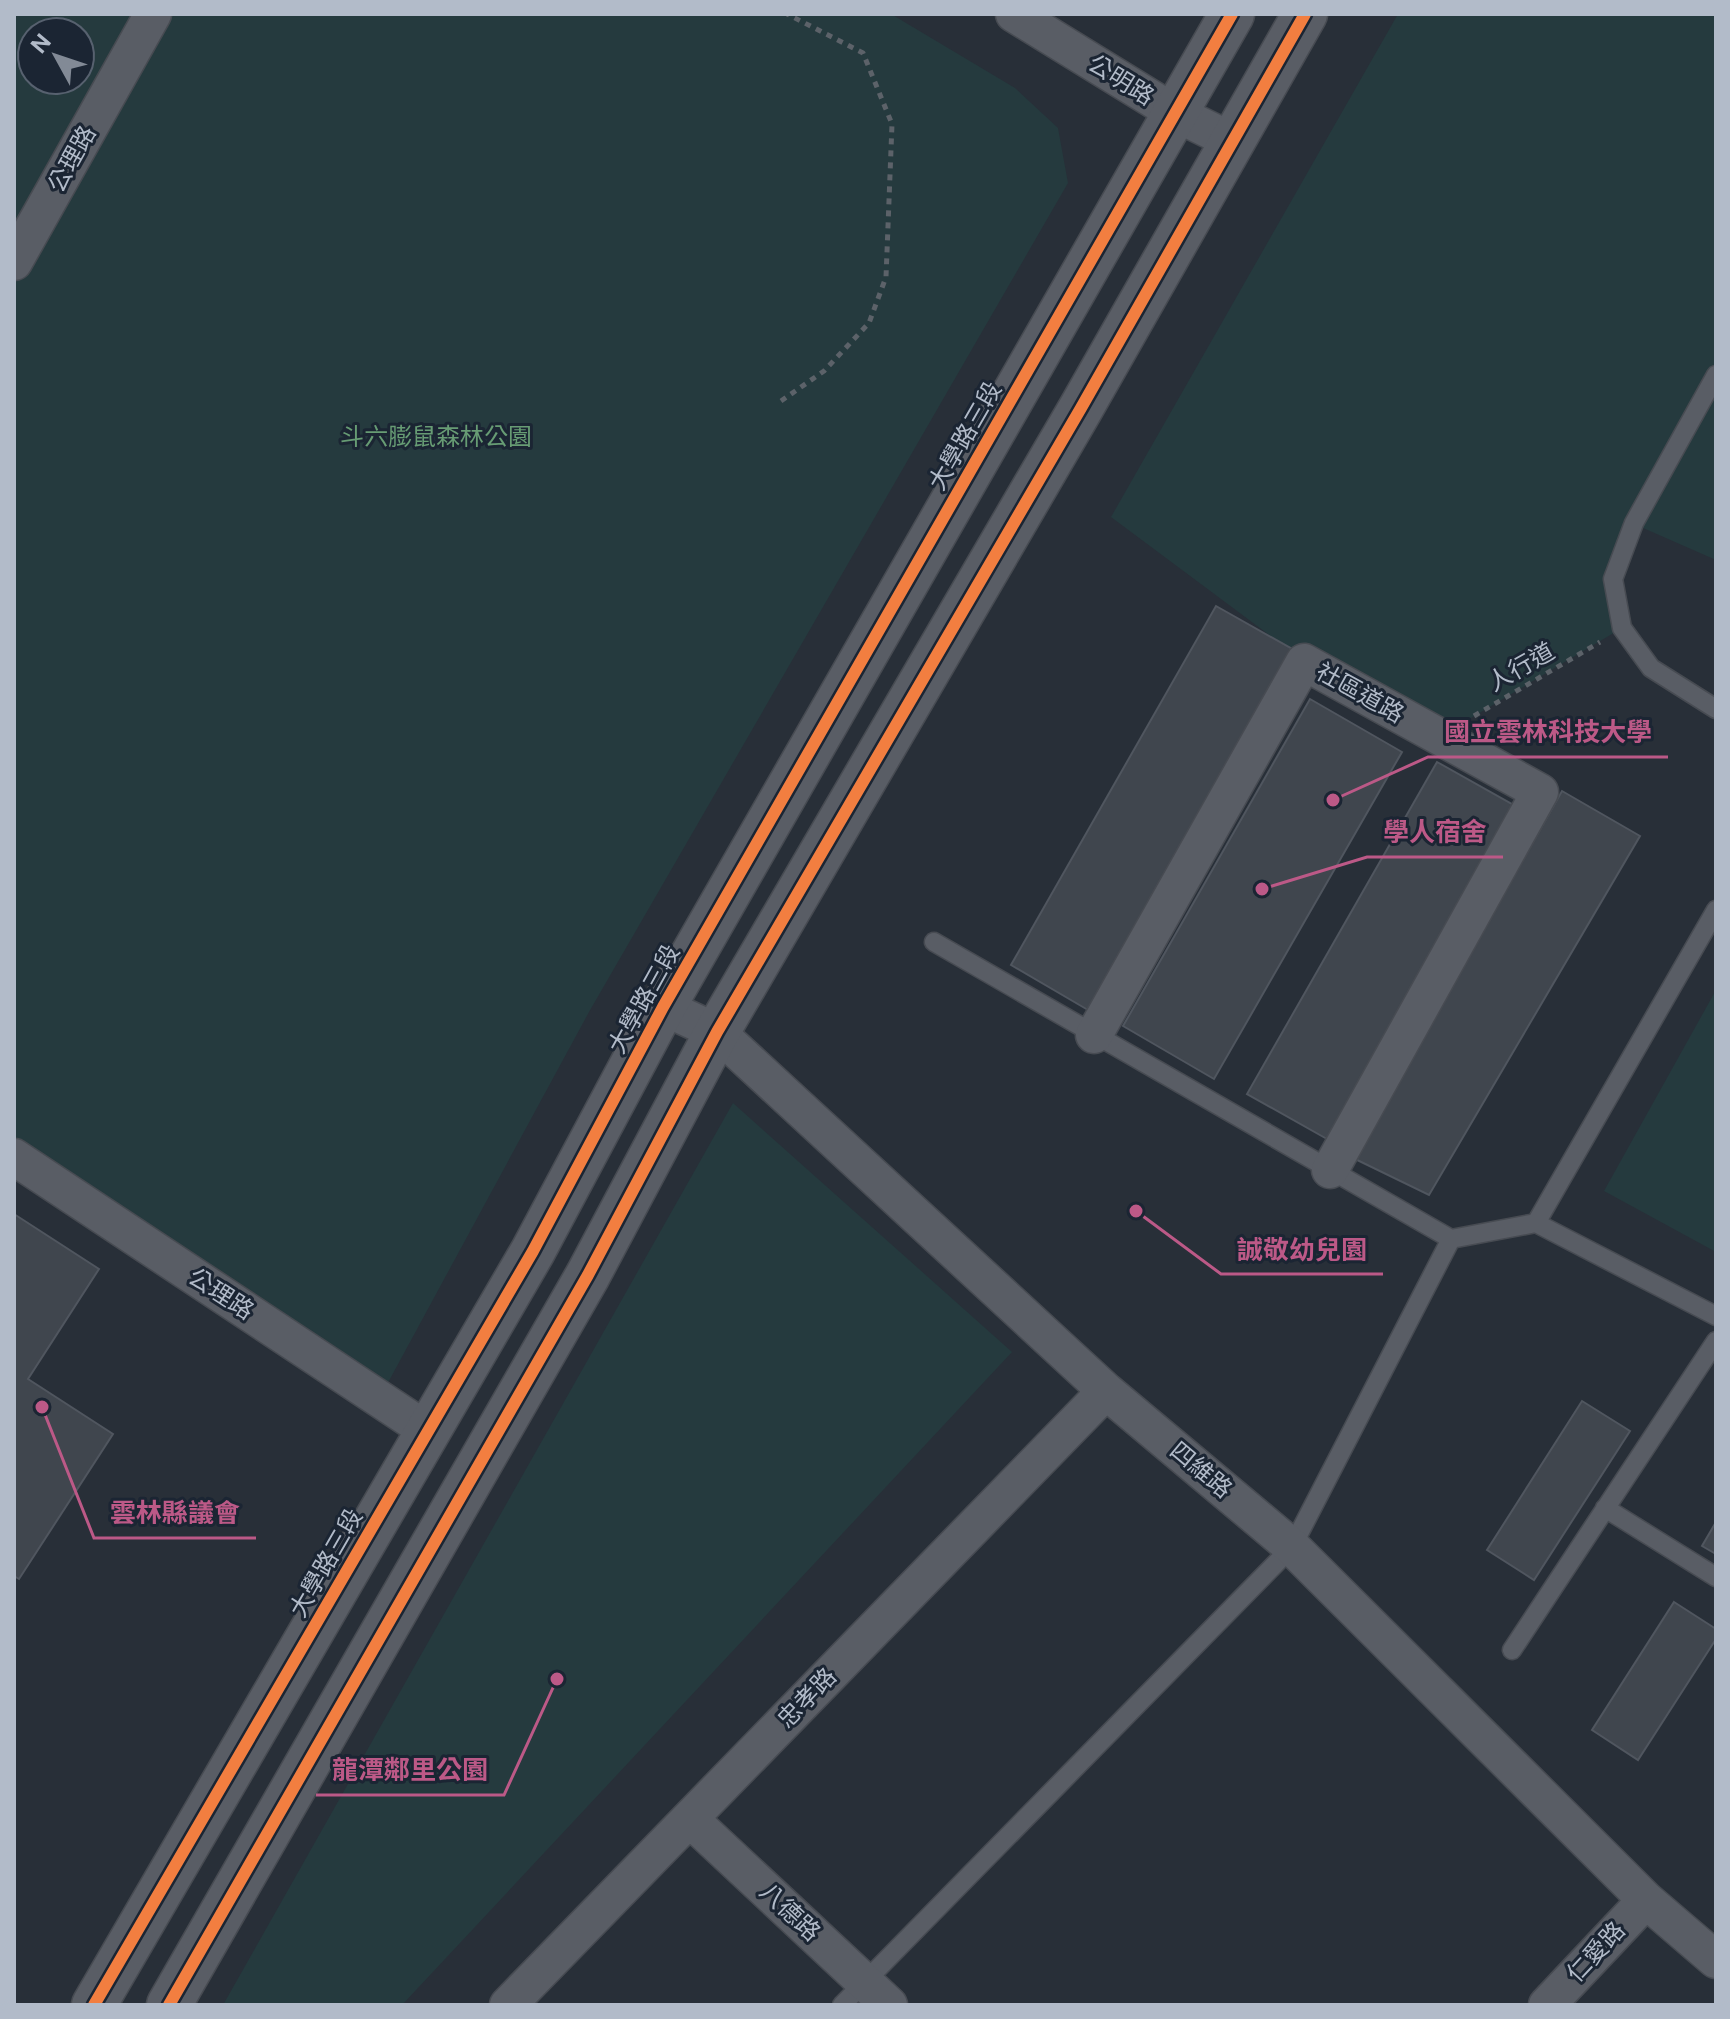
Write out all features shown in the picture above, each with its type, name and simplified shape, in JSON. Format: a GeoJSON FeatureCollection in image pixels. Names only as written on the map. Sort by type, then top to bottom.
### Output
{"type":"FeatureCollection","features":[{"type":"Feature","properties":{"kind":"street","name":"公理路"},"geometry":{"type":"LineString","coordinates":[[14,262],[153,14]]}},
{"type":"Feature","properties":{"kind":"street","name":"公明路"},"geometry":{"type":"LineString","coordinates":[[1014,14],[1175,113],[1232,141]]}},
{"type":"Feature","properties":{"kind":"street","name":"大學路三段"},"geometry":{"type":"LineString","coordinates":[[94,2005],[533,1251],[663,1007],[1232,14]]}},
{"type":"Feature","properties":{"kind":"street"},"geometry":{"type":"LineString","coordinates":[[169,2005],[588,1275],[717,1032],[1081,408],[1305,14]]}},
{"type":"Feature","properties":{"kind":"street","name":"社區道路"},"geometry":{"type":"LineString","coordinates":[[1094,1035],[1304,662],[1540,792],[1330,1170]]}},
{"type":"Feature","properties":{"kind":"street","name":"四維路"},"geometry":{"type":"LineString","coordinates":[[663,1007],[717,1032],[1106,1391],[1292,1547],[1646,1900],[1716,1960]]}},
{"type":"Feature","properties":{"kind":"street","name":"公理路"},"geometry":{"type":"LineString","coordinates":[[14,1157],[428,1431]]}},
{"type":"Feature","properties":{"kind":"street","name":"忠孝路"},"geometry":{"type":"LineString","coordinates":[[508,2005],[1106,1391]]}},
{"type":"Feature","properties":{"kind":"street","name":"八德路"},"geometry":{"type":"LineString","coordinates":[[690,1819],[865,1997]]}},
{"type":"Feature","properties":{"kind":"street","name":"仁愛路"},"geometry":{"type":"LineString","coordinates":[[1547,2005],[1646,1900]]}},
{"type":"Feature","properties":{"kind":"lane"},"geometry":{"type":"LineString","coordinates":[[1716,375],[1634,523],[1613,579],[1622,628],[1651,668],[1716,709]]}},
{"type":"Feature","properties":{"kind":"lane"},"geometry":{"type":"LineString","coordinates":[[1536,1223],[1716,910]]}},
{"type":"Feature","properties":{"kind":"lane"},"geometry":{"type":"LineString","coordinates":[[934,942],[1451,1239],[1536,1223],[1716,1316]]}},
{"type":"Feature","properties":{"kind":"lane"},"geometry":{"type":"LineString","coordinates":[[865,1997],[1292,1547],[1451,1239]]}},
{"type":"Feature","properties":{"kind":"lane"},"geometry":{"type":"LineString","coordinates":[[1512,1650],[1716,1341]]}},
{"type":"Feature","properties":{"kind":"lane"},"geometry":{"type":"LineString","coordinates":[[1605,1508],[1716,1577]]}},
{"type":"Feature","properties":{"kind":"path"},"geometry":{"type":"LineString","coordinates":[[781,401],[824,371],[869,323],[886,277],[892,124],[863,53],[787,14]]}},
{"type":"Feature","properties":{"kind":"green space","name":"斗六膨鼠森林公園"},"geometry":{"type":"Polygon","coordinates":[[[14,14],[891,14],[1015,88],[1058,128],[1068,183],[589,1012],[371,1414],[14,1171],[14,14]]]}},
{"type":"Feature","properties":{"kind":"green space"},"geometry":{"type":"Polygon","coordinates":[[[1398,14],[1716,14],[1716,560],[1634,524],[1613,579],[1622,628],[1439,737],[1304,661],[1111,517],[1398,14]]]}},
{"type":"Feature","properties":{"kind":"green space"},"geometry":{"type":"Polygon","coordinates":[[[1716,990],[1716,1252],[1604,1191],[1716,990]]]}},
{"type":"Feature","properties":{"kind":"green space"},"geometry":{"type":"Polygon","coordinates":[[[733,1103],[1012,1352],[402,2005],[223,2005],[733,1103]]]}},
{"type":"Feature","properties":{"kind":"building"},"geometry":{"type":"Polygon","coordinates":[[[1216,606],[1294,650],[1088,1010],[1011,965],[1216,606]]]}},
{"type":"Feature","properties":{"kind":"building"},"geometry":{"type":"Polygon","coordinates":[[[1310,699],[1402,752],[1214,1079],[1123,1026],[1310,699]]]}},
{"type":"Feature","properties":{"kind":"building"},"geometry":{"type":"Polygon","coordinates":[[[1437,762],[1517,807],[1327,1139],[1247,1094],[1437,762]]]}},
{"type":"Feature","properties":{"kind":"building"},"geometry":{"type":"Polygon","coordinates":[[[1562,791],[1640,836],[1429,1195],[1353,1158],[1562,791]]]}},
{"type":"Feature","properties":{"kind":"building"},"geometry":{"type":"Polygon","coordinates":[[[14,1214],[99,1269],[28,1379],[113,1434],[19,1579],[14,1576],[14,1214]]]}},
{"type":"Feature","properties":{"kind":"building"},"geometry":{"type":"Polygon","coordinates":[[[1582,1401],[1630,1431],[1534,1580],[1487,1550],[1582,1401]]]}},
{"type":"Feature","properties":{"kind":"building"},"geometry":{"type":"Polygon","coordinates":[[[1716,1522],[1716,1554],[1702,1546],[1716,1522]]]}},
{"type":"Feature","properties":{"kind":"building"},"geometry":{"type":"Polygon","coordinates":[[[1674,1602],[1716,1629],[1716,1639],[1638,1760],[1592,1730],[1674,1602]]]}},
{"type":"Feature","properties":{"kind":"cycle path"},"geometry":{"type":"LineString","coordinates":[[94,2005],[533,1251],[663,1007],[1232,14]]}},
{"type":"Feature","properties":{"kind":"cycle path"},"geometry":{"type":"LineString","coordinates":[[169,2005],[588,1275],[717,1032],[1081,408],[1305,14]]}},
{"type":"Feature","properties":{"kind":"place","name":"國立雲林科技大學"},"geometry":{"type":"Point","coordinates":[1333,800]}},
{"type":"Feature","properties":{"kind":"place","name":"學人宿舍"},"geometry":{"type":"Point","coordinates":[1262,889]}},
{"type":"Feature","properties":{"kind":"place","name":"誠敬幼兒園"},"geometry":{"type":"Point","coordinates":[1136,1211]}},
{"type":"Feature","properties":{"kind":"place","name":"雲林縣議會"},"geometry":{"type":"Point","coordinates":[42,1407]}},
{"type":"Feature","properties":{"kind":"place","name":"龍潭鄰里公園"},"geometry":{"type":"Point","coordinates":[557,1679]}}]}
